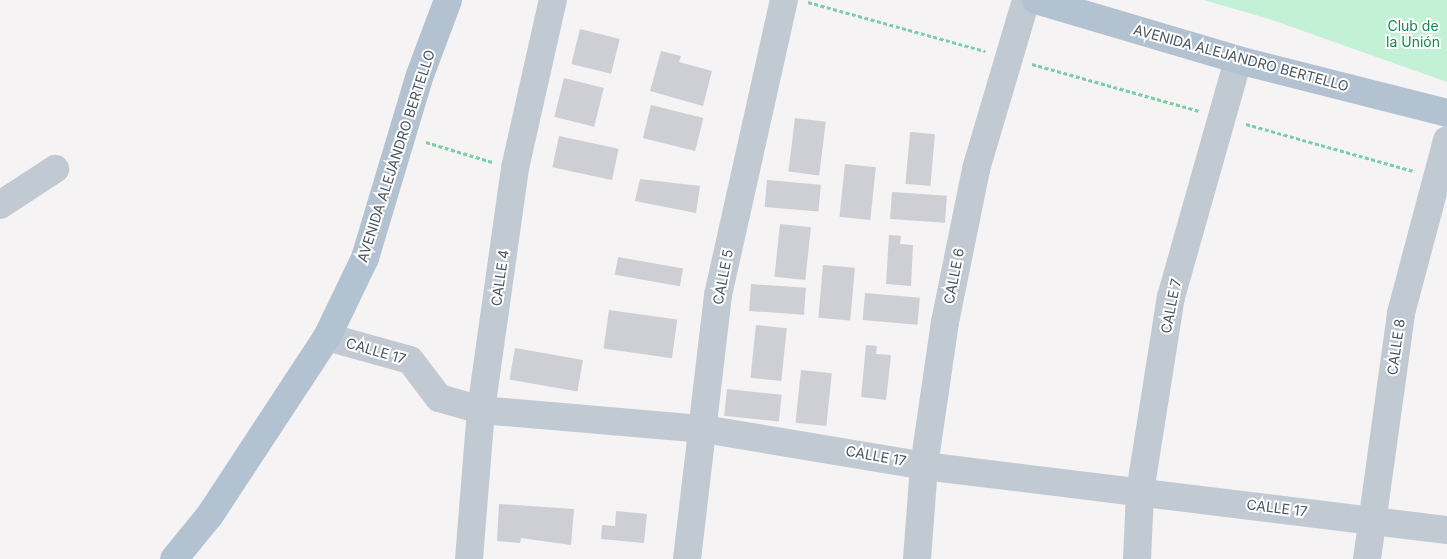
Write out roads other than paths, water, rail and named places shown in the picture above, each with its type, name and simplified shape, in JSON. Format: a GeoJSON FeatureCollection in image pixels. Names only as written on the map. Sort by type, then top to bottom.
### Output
{"type":"FeatureCollection","features":[{"type":"Feature","properties":{"kind":"main road","name":"AVENIDA ALEJANDRO BERTELLO"},"geometry":{"type":"LineString","coordinates":[[174,559],[210,515],[327,337],[364,258],[402,135],[448,0]]}},
{"type":"Feature","properties":{"kind":"main road","name":"AVENIDA ALEJANDRO BERTELLO"},"geometry":{"type":"LineString","coordinates":[[1036,0],[1238,60],[1447,112]]}},
{"type":"Feature","properties":{"kind":"street","name":"CALLE 4"},"geometry":{"type":"LineString","coordinates":[[469,559],[482,410],[515,168],[554,0]]}},
{"type":"Feature","properties":{"kind":"street","name":"CALLE 5"},"geometry":{"type":"LineString","coordinates":[[688,559],[718,295],[784,0]]}},
{"type":"Feature","properties":{"kind":"street","name":"CALLE 6"},"geometry":{"type":"LineString","coordinates":[[917,559],[924,466],[945,322],[976,169],[1026,0]]}},
{"type":"Feature","properties":{"kind":"street","name":"CALLE 7"},"geometry":{"type":"LineString","coordinates":[[1137,559],[1140,492],[1172,297],[1220,117],[1238,60]]}},
{"type":"Feature","properties":{"kind":"street","name":"CALLE 8"},"geometry":{"type":"LineString","coordinates":[[1368,559],[1371,520],[1401,313],[1447,140]]}},
{"type":"Feature","properties":{"kind":"street"},"geometry":{"type":"LineString","coordinates":[[0,205],[55,169]]}},
{"type":"Feature","properties":{"kind":"street","name":"CALLE 17"},"geometry":{"type":"LineString","coordinates":[[327,337],[410,360],[439,398],[482,410],[704,429],[924,466],[1447,530]]}},
{"type":"Feature","properties":{"kind":"park label","name":"Club de la Unión"},"geometry":{"type":"Point","coordinates":[1413,34]}}]}
